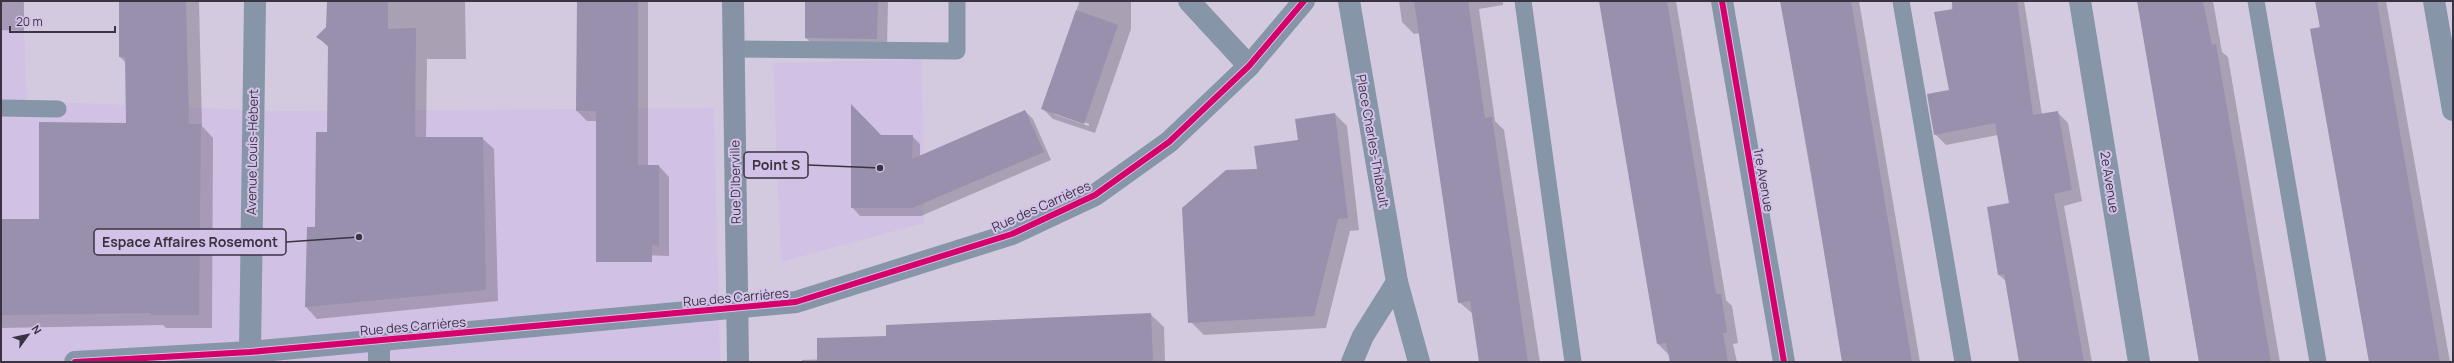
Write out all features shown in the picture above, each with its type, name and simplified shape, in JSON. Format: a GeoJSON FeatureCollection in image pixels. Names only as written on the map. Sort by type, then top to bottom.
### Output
{"type":"FeatureCollection","features":[{"type":"Feature","properties":{"kind":"main road","name":"Rue D'Iberville"},"geometry":{"type":"LineString","coordinates":[[733,1],[738,362]]}},
{"type":"Feature","properties":{"kind":"street","name":"Avenue Louis-Hébert"},"geometry":{"type":"LineString","coordinates":[[250,352],[255,1]]}},
{"type":"Feature","properties":{"kind":"street"},"geometry":{"type":"LineString","coordinates":[[1189,1],[1249,66]]}},
{"type":"Feature","properties":{"kind":"street","name":"Rue des Carrières"},"geometry":{"type":"LineString","coordinates":[[75,362],[250,352],[796,302],[1004,237],[1095,195],[1169,142],[1249,66],[1304,1]]}},
{"type":"Feature","properties":{"kind":"street","name":"Place Charles-Thibault"},"geometry":{"type":"LineString","coordinates":[[1349,1],[1397,282],[1419,362]]}},
{"type":"Feature","properties":{"kind":"street","name":"1re Avenue"},"geometry":{"type":"LineString","coordinates":[[1722,1],[1784,362]]}},
{"type":"Feature","properties":{"kind":"street","name":"2e Avenue"},"geometry":{"type":"LineString","coordinates":[[2080,1],[2139,362]]}},
{"type":"Feature","properties":{"kind":"street"},"geometry":{"type":"LineString","coordinates":[[2434,1],[2453,110]]}},
{"type":"Feature","properties":{"kind":"street"},"geometry":{"type":"LineString","coordinates":[[1352,362],[1363,336],[1397,282]]}},
{"type":"Feature","properties":{"kind":"street"},"geometry":{"type":"LineString","coordinates":[[379,362],[380,340]]}},
{"type":"Feature","properties":{"kind":"lane"},"geometry":{"type":"LineString","coordinates":[[734,49],[956,51],[957,1]]}},
{"type":"Feature","properties":{"kind":"lane"},"geometry":{"type":"LineString","coordinates":[[1523,1],[1573,362]]}},
{"type":"Feature","properties":{"kind":"lane"},"geometry":{"type":"LineString","coordinates":[[1901,1],[1963,362]]}},
{"type":"Feature","properties":{"kind":"lane"},"geometry":{"type":"LineString","coordinates":[[2256,1],[2318,362]]}},
{"type":"Feature","properties":{"kind":"lane"},"geometry":{"type":"LineString","coordinates":[[1,108],[58,110]]}},
{"type":"Feature","properties":{"kind":"shaded area"},"geometry":{"type":"Polygon","coordinates":[[[1,1],[23,1],[27,101],[282,111],[714,108],[720,362],[1,362],[1,1]]]}},
{"type":"Feature","properties":{"kind":"shaded area"},"geometry":{"type":"Polygon","coordinates":[[[922,59],[924,223],[781,262],[773,63],[922,59]]]}},
{"type":"Feature","properties":{"kind":"building"},"geometry":{"type":"Polygon","coordinates":[[[119,1],[186,1],[189,124],[201,124],[199,315],[151,315],[151,313],[1,315],[1,219],[39,219],[39,122],[126,123],[125,57],[119,57],[119,1]]]}},
{"type":"Feature","properties":{"kind":"building"},"geometry":{"type":"Polygon","coordinates":[[[327,1],[388,1],[388,29],[416,28],[415,137],[483,137],[486,290],[305,307],[307,227],[315,227],[316,132],[327,132],[328,45],[316,37],[326,27],[327,1]]]}},
{"type":"Feature","properties":{"kind":"building"},"geometry":{"type":"Polygon","coordinates":[[[577,1],[638,1],[638,165],[659,165],[659,246],[652,245],[652,262],[596,262],[596,111],[576,111],[577,1]]]}},
{"type":"Feature","properties":{"kind":"building"},"geometry":{"type":"Polygon","coordinates":[[[805,1],[878,1],[877,39],[805,38],[805,1]]]}},
{"type":"Feature","properties":{"kind":"building"},"geometry":{"type":"Polygon","coordinates":[[[1414,1],[1468,1],[1485,118],[1492,117],[1528,362],[1479,362],[1470,301],[1458,303],[1414,1]]]}},
{"type":"Feature","properties":{"kind":"building"},"geometry":{"type":"Polygon","coordinates":[[[1599,1],[1667,1],[1716,294],[1721,294],[1727,333],[1723,333],[1728,362],[1670,362],[1666,343],[1657,344],[1599,1]]]}},
{"type":"Feature","properties":{"kind":"building"},"geometry":{"type":"Polygon","coordinates":[[[1780,1],[1851,1],[1912,362],[1842,362],[1810,165],[1780,1]]]}},
{"type":"Feature","properties":{"kind":"building"},"geometry":{"type":"Polygon","coordinates":[[[1952,1],[2017,1],[2033,115],[2058,111],[2072,190],[2054,194],[2084,362],[2019,362],[2004,274],[1998,275],[1987,207],[2009,203],[1995,123],[1934,135],[1927,94],[1949,90],[1934,12],[1953,9],[1952,1]]]}},
{"type":"Feature","properties":{"kind":"building"},"geometry":{"type":"Polygon","coordinates":[[[2137,1],[2203,1],[2212,45],[2216,44],[2271,362],[2199,362],[2137,1]]]}},
{"type":"Feature","properties":{"kind":"building"},"geometry":{"type":"Polygon","coordinates":[[[2315,1],[2377,1],[2440,362],[2369,362],[2310,29],[2320,27],[2315,1]]]}},
{"type":"Feature","properties":{"kind":"building"},"geometry":{"type":"Polygon","coordinates":[[[1076,10],[1118,25],[1084,124],[1041,109],[1076,10]]]}},
{"type":"Feature","properties":{"kind":"building"},"geometry":{"type":"Polygon","coordinates":[[[851,104],[881,135],[913,135],[912,159],[1025,110],[1044,152],[912,208],[851,208],[851,104]]]}},
{"type":"Feature","properties":{"kind":"building"},"geometry":{"type":"Polygon","coordinates":[[[1335,113],[1348,218],[1338,219],[1314,316],[1188,323],[1182,208],[1226,170],[1257,169],[1254,146],[1298,140],[1295,119],[1335,113]]]}},
{"type":"Feature","properties":{"kind":"building"},"geometry":{"type":"Polygon","coordinates":[[[1151,313],[1153,362],[817,362],[817,338],[886,336],[886,325],[1151,313]]]}},
{"type":"Feature","properties":{"kind":"cycle path"},"geometry":{"type":"LineString","coordinates":[[75,362],[250,352],[796,302],[1012,234],[1095,195],[1169,142],[1249,66],[1304,1]]}},
{"type":"Feature","properties":{"kind":"cycle path"},"geometry":{"type":"LineString","coordinates":[[1722,1],[1784,362]]}},
{"type":"Feature","properties":{"kind":"place","name":"Point S"},"geometry":{"type":"Point","coordinates":[880,168]}},
{"type":"Feature","properties":{"kind":"place","name":"Espace Affaires Rosemont"},"geometry":{"type":"Point","coordinates":[359,237]}}]}
